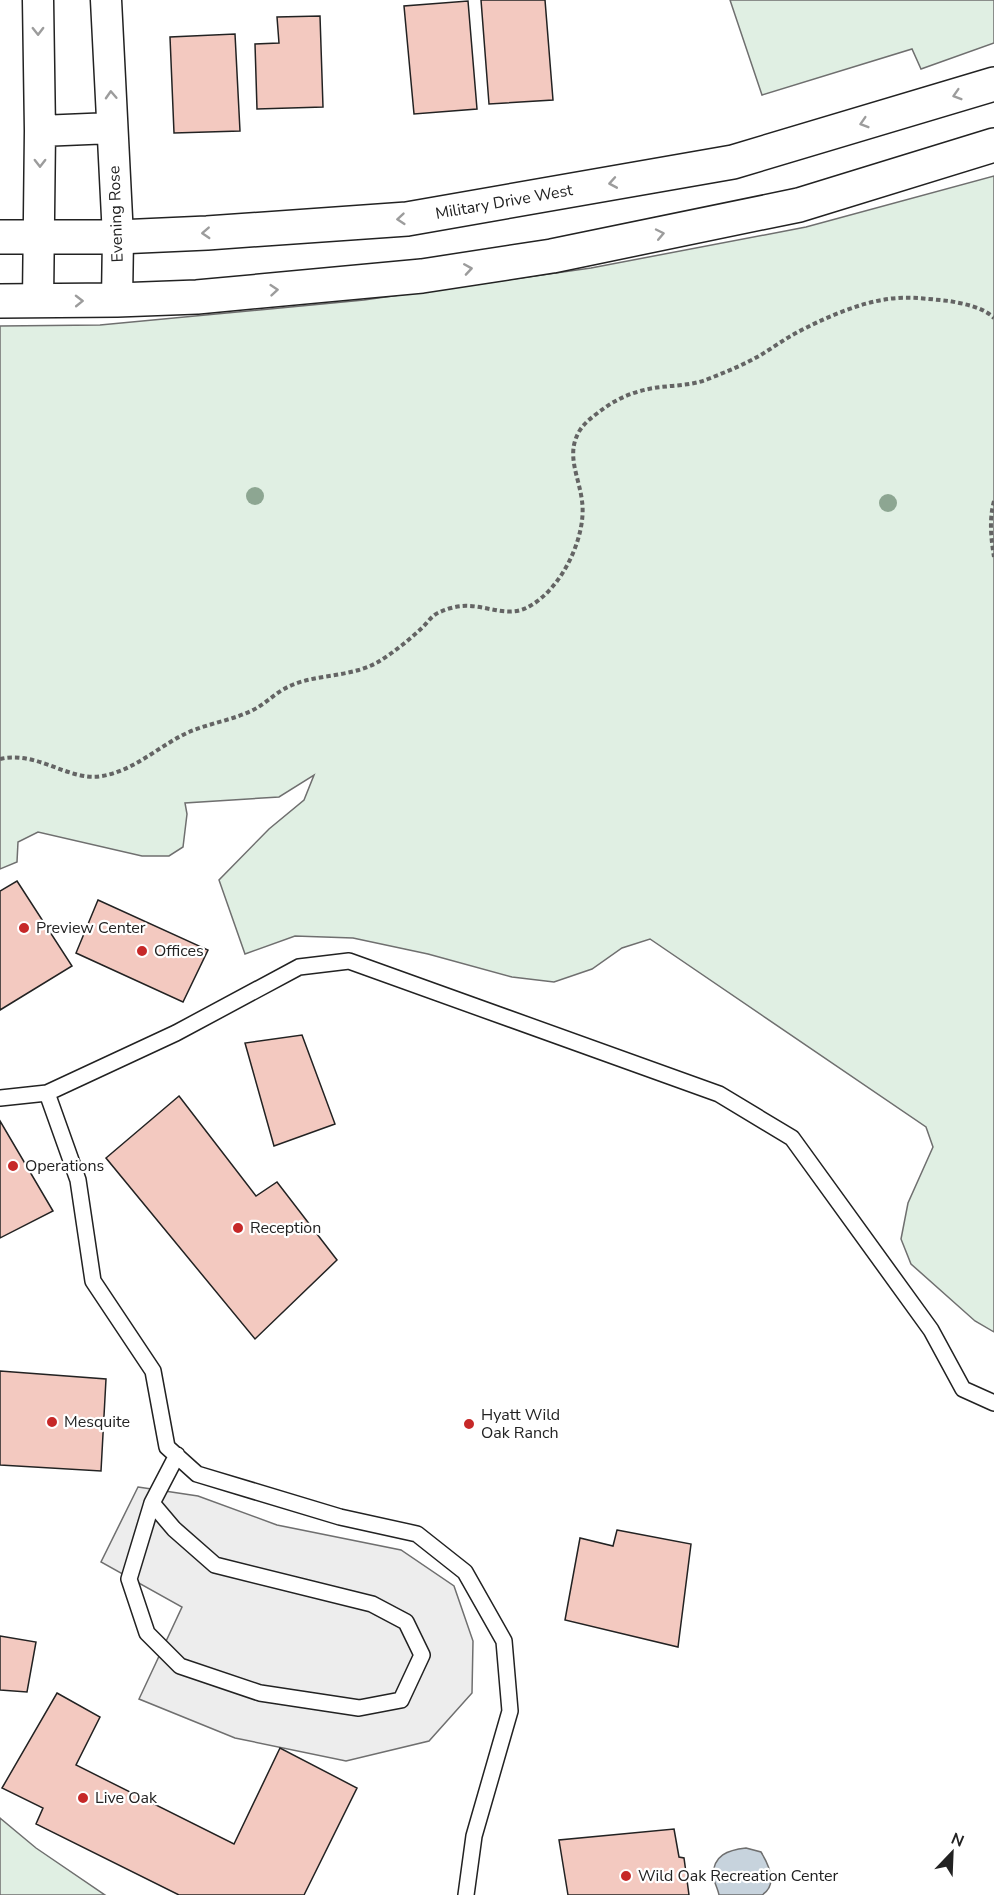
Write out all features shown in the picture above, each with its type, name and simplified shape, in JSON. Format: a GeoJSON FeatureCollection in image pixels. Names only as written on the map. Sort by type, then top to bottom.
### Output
{"type":"FeatureCollection","features":[{"type":"Feature","properties":{"kind":"main road","name":"Military Drive West"},"geometry":{"type":"LineString","coordinates":[[0,237],[118,237],[407,219],[734,162],[994,84]]}},
{"type":"Feature","properties":{"kind":"main road"},"geometry":{"type":"LineString","coordinates":[[0,301],[197,297],[422,276],[552,256],[799,205],[994,145]]}},
{"type":"Feature","properties":{"kind":"street"},"geometry":{"type":"LineString","coordinates":[[38,0],[40,237],[38,301]]}},
{"type":"Feature","properties":{"kind":"street","name":"Evening Rose"},"geometry":{"type":"LineString","coordinates":[[106,0],[118,237],[117,300]]}},
{"type":"Feature","properties":{"kind":"street"},"geometry":{"type":"LineString","coordinates":[[39,131],[112,128]]}},
{"type":"Feature","properties":{"kind":"lane"},"geometry":{"type":"LineString","coordinates":[[0,1098],[47,1093],[176,1033],[299,967],[349,961],[719,1094],[792,1138],[931,1330],[963,1389],[994,1403]]}},
{"type":"Feature","properties":{"kind":"lane"},"geometry":{"type":"LineString","coordinates":[[47,1093],[78,1180],[93,1281],[153,1371],[166,1447],[197,1474],[340,1517],[417,1534],[465,1572],[504,1641],[510,1711],[474,1836],[466,1895]]}},
{"type":"Feature","properties":{"kind":"lane"},"geometry":{"type":"LineString","coordinates":[[152,1503],[174,1529],[215,1565],[372,1604],[406,1622],[422,1654],[401,1700],[359,1708],[260,1693],[180,1666],[147,1633],[129,1579],[152,1503],[177,1455]]}},
{"type":"Feature","properties":{"kind":"path"},"geometry":{"type":"LineString","coordinates":[[0,759],[26,758],[73,774],[103,776],[134,763],[188,733],[255,709],[284,688],[305,681],[353,673],[377,662],[421,628],[435,614],[468,605],[501,612],[527,608],[542,598],[558,579],[579,539],[583,518],[582,502],[572,457],[573,446],[580,430],[592,417],[627,395],[653,388],[704,381],[759,356],[823,320],[886,299],[933,299],[962,303],[978,308],[994,318]]}},
{"type":"Feature","properties":{"kind":"path"},"geometry":{"type":"LineString","coordinates":[[994,501],[991,513],[994,557]]}},
{"type":"Feature","properties":{"kind":"green space"},"geometry":{"type":"Polygon","coordinates":[[[730,0],[994,0],[994,43],[921,69],[912,49],[762,95],[730,0]]]}},
{"type":"Feature","properties":{"kind":"green space"},"geometry":{"type":"Polygon","coordinates":[[[994,176],[994,1332],[975,1321],[911,1264],[901,1239],[908,1203],[933,1147],[926,1127],[650,939],[622,948],[592,969],[554,982],[512,977],[428,954],[353,938],[295,936],[245,954],[219,880],[269,829],[304,800],[314,775],[279,797],[185,803],[187,814],[183,847],[169,856],[142,856],[38,832],[18,842],[17,862],[0,869],[0,326],[100,325],[364,300],[591,268],[806,227],[994,176]]]}},
{"type":"Feature","properties":{"kind":"green space"},"geometry":{"type":"Polygon","coordinates":[[[0,1818],[36,1848],[105,1895],[0,1895],[0,1818]]]}},
{"type":"Feature","properties":{"kind":"shaded area"},"geometry":{"type":"Polygon","coordinates":[[[138,1487],[198,1496],[277,1525],[401,1550],[454,1586],[473,1641],[472,1693],[429,1741],[346,1761],[235,1738],[139,1699],[182,1607],[101,1562],[138,1487]]]}},
{"type":"Feature","properties":{"kind":"shaded area"},"geometry":{"type":"Polygon","coordinates":[[[746,1848],[761,1852],[769,1869],[770,1886],[762,1895],[719,1895],[713,1876],[716,1863],[728,1852],[746,1848]]]}},
{"type":"Feature","properties":{"kind":"building"},"geometry":{"type":"Polygon","coordinates":[[[481,0],[545,0],[553,100],[489,104],[481,0]]]}},
{"type":"Feature","properties":{"kind":"building"},"geometry":{"type":"Polygon","coordinates":[[[468,1],[477,109],[414,114],[404,6],[468,1]]]}},
{"type":"Feature","properties":{"kind":"building"},"geometry":{"type":"Polygon","coordinates":[[[320,16],[323,107],[257,109],[255,44],[279,43],[277,17],[320,16]]]}},
{"type":"Feature","properties":{"kind":"building"},"geometry":{"type":"Polygon","coordinates":[[[235,34],[240,131],[174,133],[170,37],[235,34]]]}},
{"type":"Feature","properties":{"kind":"building","name":"Preview Center"},"geometry":{"type":"Polygon","coordinates":[[[17,881],[72,966],[0,1010],[0,891],[17,881]]]}},
{"type":"Feature","properties":{"kind":"building","name":"Offices"},"geometry":{"type":"Polygon","coordinates":[[[98,900],[208,950],[183,1002],[76,953],[98,900]]]}},
{"type":"Feature","properties":{"kind":"building"},"geometry":{"type":"Polygon","coordinates":[[[302,1035],[335,1124],[274,1146],[245,1043],[302,1035]]]}},
{"type":"Feature","properties":{"kind":"building","name":"Reception"},"geometry":{"type":"Polygon","coordinates":[[[179,1096],[256,1196],[277,1182],[337,1260],[255,1339],[106,1158],[179,1096]]]}},
{"type":"Feature","properties":{"kind":"building","name":"Operations"},"geometry":{"type":"Polygon","coordinates":[[[0,1121],[53,1211],[0,1238],[0,1121]]]}},
{"type":"Feature","properties":{"kind":"building","name":"Mesquite"},"geometry":{"type":"Polygon","coordinates":[[[0,1371],[106,1379],[101,1471],[0,1465],[0,1371]]]}},
{"type":"Feature","properties":{"kind":"building"},"geometry":{"type":"Polygon","coordinates":[[[617,1530],[691,1544],[678,1647],[565,1620],[580,1538],[613,1546],[617,1530]]]}},
{"type":"Feature","properties":{"kind":"building"},"geometry":{"type":"Polygon","coordinates":[[[0,1636],[36,1642],[27,1692],[0,1690],[0,1636]]]}},
{"type":"Feature","properties":{"kind":"building","name":"Live Oak"},"geometry":{"type":"Polygon","coordinates":[[[57,1693],[100,1717],[76,1765],[234,1844],[280,1748],[357,1788],[304,1895],[179,1895],[36,1824],[43,1808],[2,1788],[57,1693]]]}},
{"type":"Feature","properties":{"kind":"building","name":"Wild Oak Recreation Center"},"geometry":{"type":"Polygon","coordinates":[[[674,1829],[679,1857],[684,1858],[689,1895],[568,1895],[559,1840],[674,1829]]]}},
{"type":"Feature","properties":{"kind":"place","name":"Preview Center"},"geometry":{"type":"Point","coordinates":[24,928]}},
{"type":"Feature","properties":{"kind":"place","name":"Offices"},"geometry":{"type":"Point","coordinates":[142,951]}},
{"type":"Feature","properties":{"kind":"place","name":"Operations"},"geometry":{"type":"Point","coordinates":[13,1166]}},
{"type":"Feature","properties":{"kind":"place","name":"Reception"},"geometry":{"type":"Point","coordinates":[238,1228]}},
{"type":"Feature","properties":{"kind":"place","name":"Mesquite"},"geometry":{"type":"Point","coordinates":[52,1422]}},
{"type":"Feature","properties":{"kind":"place","name":"Hyatt Wild Oak Ranch"},"geometry":{"type":"Point","coordinates":[469,1424]}},
{"type":"Feature","properties":{"kind":"place","name":"Live Oak"},"geometry":{"type":"Point","coordinates":[83,1798]}},
{"type":"Feature","properties":{"kind":"place","name":"Wild Oak Recreation Center"},"geometry":{"type":"Point","coordinates":[626,1876]}}]}
